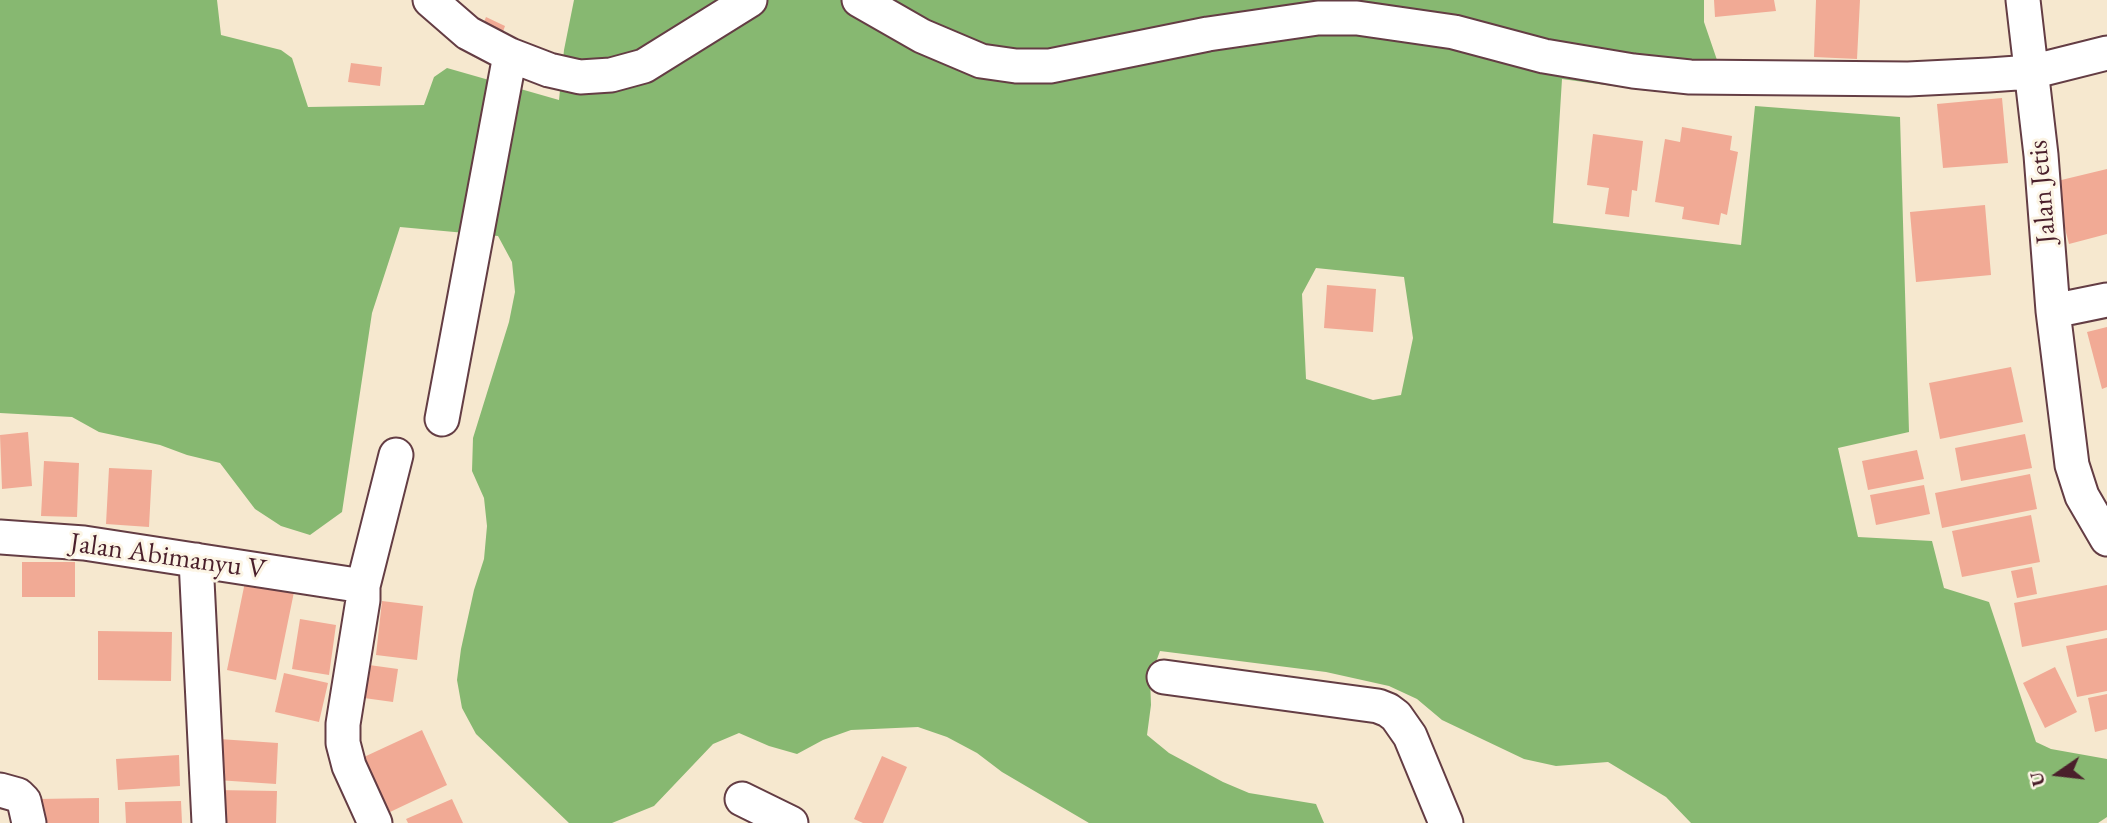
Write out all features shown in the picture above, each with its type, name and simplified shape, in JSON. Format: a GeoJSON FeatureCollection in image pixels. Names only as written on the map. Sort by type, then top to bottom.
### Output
{"type":"FeatureCollection","features":[{"type":"Feature","properties":{"kind":"street"},"geometry":{"type":"LineString","coordinates":[[430,0],[468,33],[510,55],[580,77],[611,75],[644,66],[750,0]]}},
{"type":"Feature","properties":{"kind":"street"},"geometry":{"type":"LineString","coordinates":[[859,0],[922,36],[981,61],[1016,66],[1050,66],[1222,32],[1318,18],[1357,18],[1454,32],[1544,56],[1633,71],[1690,77],[1908,79],[2031,72],[2107,53]]}},
{"type":"Feature","properties":{"kind":"street","name":"Jalan Jetis"},"geometry":{"type":"LineString","coordinates":[[2022,0],[2041,155],[2053,312],[2072,465],[2082,496],[2107,540]]}},
{"type":"Feature","properties":{"kind":"street"},"geometry":{"type":"LineString","coordinates":[[442,419],[510,55]]}},
{"type":"Feature","properties":{"kind":"street"},"geometry":{"type":"LineString","coordinates":[[2053,312],[2107,300]]}},
{"type":"Feature","properties":{"kind":"street"},"geometry":{"type":"LineString","coordinates":[[375,823],[349,766],[343,743],[343,724],[363,600],[349,584],[396,455]]}},
{"type":"Feature","properties":{"kind":"street","name":"Jalan Abimanyu V"},"geometry":{"type":"LineString","coordinates":[[0,537],[83,543],[349,584]]}},
{"type":"Feature","properties":{"kind":"street"},"geometry":{"type":"LineString","coordinates":[[196,560],[209,823]]}},
{"type":"Feature","properties":{"kind":"street"},"geometry":{"type":"LineString","coordinates":[[1164,677],[1339,700],[1388,710],[1396,716],[1410,736],[1446,823]]}},
{"type":"Feature","properties":{"kind":"street"},"geometry":{"type":"LineString","coordinates":[[0,790],[18,795],[24,801],[29,823]]}},
{"type":"Feature","properties":{"kind":"street"},"geometry":{"type":"LineString","coordinates":[[742,799],[791,823]]}},
{"type":"Feature","properties":{"kind":"green space"},"geometry":{"type":"Polygon","coordinates":[[[0,0],[217,0],[221,35],[281,50],[292,58],[308,107],[424,105],[434,77],[447,68],[559,100],[564,50],[574,0],[1704,0],[1704,22],[1717,60],[1696,91],[1649,91],[1562,79],[1553,223],[1741,245],[1755,106],[1900,117],[1909,432],[1838,448],[1858,537],[1932,541],[1944,588],[1989,602],[2036,742],[2051,749],[2107,759],[2107,817],[2098,823],[1691,823],[1666,797],[1608,762],[1556,766],[1524,759],[1442,720],[1417,699],[1389,686],[1326,672],[1160,651],[1150,678],[1151,705],[1147,735],[1169,753],[1249,793],[1316,804],[1324,823],[1089,823],[1002,772],[977,753],[947,737],[918,727],[851,730],[823,740],[797,754],[739,733],[713,744],[654,806],[612,823],[569,823],[476,734],[462,708],[457,680],[474,590],[484,559],[487,526],[484,498],[472,471],[473,438],[509,322],[515,292],[512,262],[498,236],[400,227],[372,313],[342,512],[310,535],[281,526],[255,509],[220,463],[160,445],[99,432],[72,417],[0,413],[0,0]],[[1316,268],[1302,294],[1306,379],[1373,400],[1401,395],[1413,338],[1404,277],[1316,268]]]}},
{"type":"Feature","properties":{"kind":"building"},"geometry":{"type":"Polygon","coordinates":[[[1714,0],[1774,0],[1776,11],[1715,17],[1714,0]]]}},
{"type":"Feature","properties":{"kind":"building"},"geometry":{"type":"Polygon","coordinates":[[[1816,0],[1860,0],[1857,59],[1814,57],[1816,0]]]}},
{"type":"Feature","properties":{"kind":"building"},"geometry":{"type":"Polygon","coordinates":[[[486,17],[505,26],[500,40],[480,32],[486,17]]]}},
{"type":"Feature","properties":{"kind":"building"},"geometry":{"type":"Polygon","coordinates":[[[351,63],[382,67],[380,86],[348,82],[351,63]]]}},
{"type":"Feature","properties":{"kind":"building"},"geometry":{"type":"Polygon","coordinates":[[[2002,98],[2008,163],[1943,168],[1937,104],[2002,98]]]}},
{"type":"Feature","properties":{"kind":"building"},"geometry":{"type":"Polygon","coordinates":[[[1682,127],[1732,136],[1730,150],[1738,152],[1727,215],[1721,213],[1719,225],[1682,219],[1684,207],[1655,202],[1665,139],[1680,142],[1682,127]]]}},
{"type":"Feature","properties":{"kind":"building"},"geometry":{"type":"Polygon","coordinates":[[[1593,134],[1643,141],[1637,191],[1632,190],[1629,217],[1605,214],[1609,188],[1587,185],[1593,134]]]}},
{"type":"Feature","properties":{"kind":"building"},"geometry":{"type":"Polygon","coordinates":[[[2107,169],[2107,234],[2069,244],[2053,182],[2107,169]]]}},
{"type":"Feature","properties":{"kind":"building"},"geometry":{"type":"Polygon","coordinates":[[[1985,205],[1991,275],[1916,282],[1910,212],[1985,205]]]}},
{"type":"Feature","properties":{"kind":"building"},"geometry":{"type":"Polygon","coordinates":[[[1327,285],[1376,289],[1373,332],[1324,328],[1327,285]]]}},
{"type":"Feature","properties":{"kind":"building"},"geometry":{"type":"Polygon","coordinates":[[[2107,327],[2107,387],[2102,389],[2087,332],[2107,327]]]}},
{"type":"Feature","properties":{"kind":"building"},"geometry":{"type":"Polygon","coordinates":[[[2011,367],[2023,422],[1940,439],[1929,383],[2011,367]]]}},
{"type":"Feature","properties":{"kind":"building"},"geometry":{"type":"Polygon","coordinates":[[[28,432],[32,486],[2,489],[0,435],[28,432]]]}},
{"type":"Feature","properties":{"kind":"building"},"geometry":{"type":"Polygon","coordinates":[[[2025,434],[2032,468],[1961,481],[1955,448],[2025,434]]]}},
{"type":"Feature","properties":{"kind":"building"},"geometry":{"type":"Polygon","coordinates":[[[1917,450],[1924,479],[1868,490],[1862,461],[1917,450]]]}},
{"type":"Feature","properties":{"kind":"building"},"geometry":{"type":"Polygon","coordinates":[[[44,461],[79,463],[77,517],[41,516],[44,461]]]}},
{"type":"Feature","properties":{"kind":"building"},"geometry":{"type":"Polygon","coordinates":[[[109,468],[152,470],[149,527],[106,524],[109,468]]]}},
{"type":"Feature","properties":{"kind":"building"},"geometry":{"type":"Polygon","coordinates":[[[2030,474],[2037,509],[1942,528],[1935,493],[2030,474]]]}},
{"type":"Feature","properties":{"kind":"building"},"geometry":{"type":"Polygon","coordinates":[[[1924,485],[1930,514],[1876,525],[1870,495],[1924,485]]]}},
{"type":"Feature","properties":{"kind":"building"},"geometry":{"type":"Polygon","coordinates":[[[2031,515],[2040,562],[1962,577],[1952,531],[2031,515]]]}},
{"type":"Feature","properties":{"kind":"building"},"geometry":{"type":"Polygon","coordinates":[[[22,562],[75,562],[75,597],[22,597],[22,562]]]}},
{"type":"Feature","properties":{"kind":"building"},"geometry":{"type":"Polygon","coordinates":[[[2032,567],[2037,594],[2017,598],[2011,571],[2032,567]]]}},
{"type":"Feature","properties":{"kind":"building"},"geometry":{"type":"Polygon","coordinates":[[[245,582],[294,592],[276,680],[227,670],[245,582]]]}},
{"type":"Feature","properties":{"kind":"building"},"geometry":{"type":"Polygon","coordinates":[[[2107,585],[2107,630],[2022,647],[2014,603],[2107,585]]]}},
{"type":"Feature","properties":{"kind":"building"},"geometry":{"type":"Polygon","coordinates":[[[382,601],[423,606],[417,660],[376,655],[382,601]]]}},
{"type":"Feature","properties":{"kind":"building"},"geometry":{"type":"Polygon","coordinates":[[[300,619],[336,625],[329,675],[292,669],[300,619]]]}},
{"type":"Feature","properties":{"kind":"building"},"geometry":{"type":"Polygon","coordinates":[[[98,631],[172,632],[171,681],[98,680],[98,631]]]}},
{"type":"Feature","properties":{"kind":"building"},"geometry":{"type":"Polygon","coordinates":[[[2107,638],[2107,691],[2077,697],[2066,646],[2107,638]]]}},
{"type":"Feature","properties":{"kind":"building"},"geometry":{"type":"Polygon","coordinates":[[[369,665],[398,669],[393,702],[364,698],[369,665]]]}},
{"type":"Feature","properties":{"kind":"building"},"geometry":{"type":"Polygon","coordinates":[[[2055,667],[2077,712],[2045,728],[2023,683],[2055,667]]]}},
{"type":"Feature","properties":{"kind":"building"},"geometry":{"type":"Polygon","coordinates":[[[284,673],[328,683],[319,722],[275,712],[284,673]]]}},
{"type":"Feature","properties":{"kind":"building"},"geometry":{"type":"Polygon","coordinates":[[[2107,694],[2107,729],[2095,732],[2088,698],[2107,694]]]}},
{"type":"Feature","properties":{"kind":"building"},"geometry":{"type":"Polygon","coordinates":[[[422,730],[447,785],[390,812],[364,757],[422,730]]]}},
{"type":"Feature","properties":{"kind":"building"},"geometry":{"type":"Polygon","coordinates":[[[219,739],[278,743],[276,784],[217,780],[219,739]]]}},
{"type":"Feature","properties":{"kind":"building"},"geometry":{"type":"Polygon","coordinates":[[[179,755],[180,786],[118,790],[116,759],[179,755]]]}},
{"type":"Feature","properties":{"kind":"building"},"geometry":{"type":"Polygon","coordinates":[[[882,756],[907,767],[883,823],[863,823],[854,819],[882,756]]]}},
{"type":"Feature","properties":{"kind":"building"},"geometry":{"type":"Polygon","coordinates":[[[215,790],[277,791],[276,823],[214,823],[215,790]]]}},
{"type":"Feature","properties":{"kind":"building"},"geometry":{"type":"Polygon","coordinates":[[[99,798],[99,823],[39,823],[38,799],[99,798]]]}},
{"type":"Feature","properties":{"kind":"building"},"geometry":{"type":"Polygon","coordinates":[[[452,799],[463,823],[408,823],[406,819],[452,799]]]}},
{"type":"Feature","properties":{"kind":"building"},"geometry":{"type":"Polygon","coordinates":[[[181,801],[182,823],[126,823],[125,802],[181,801]]]}}]}
